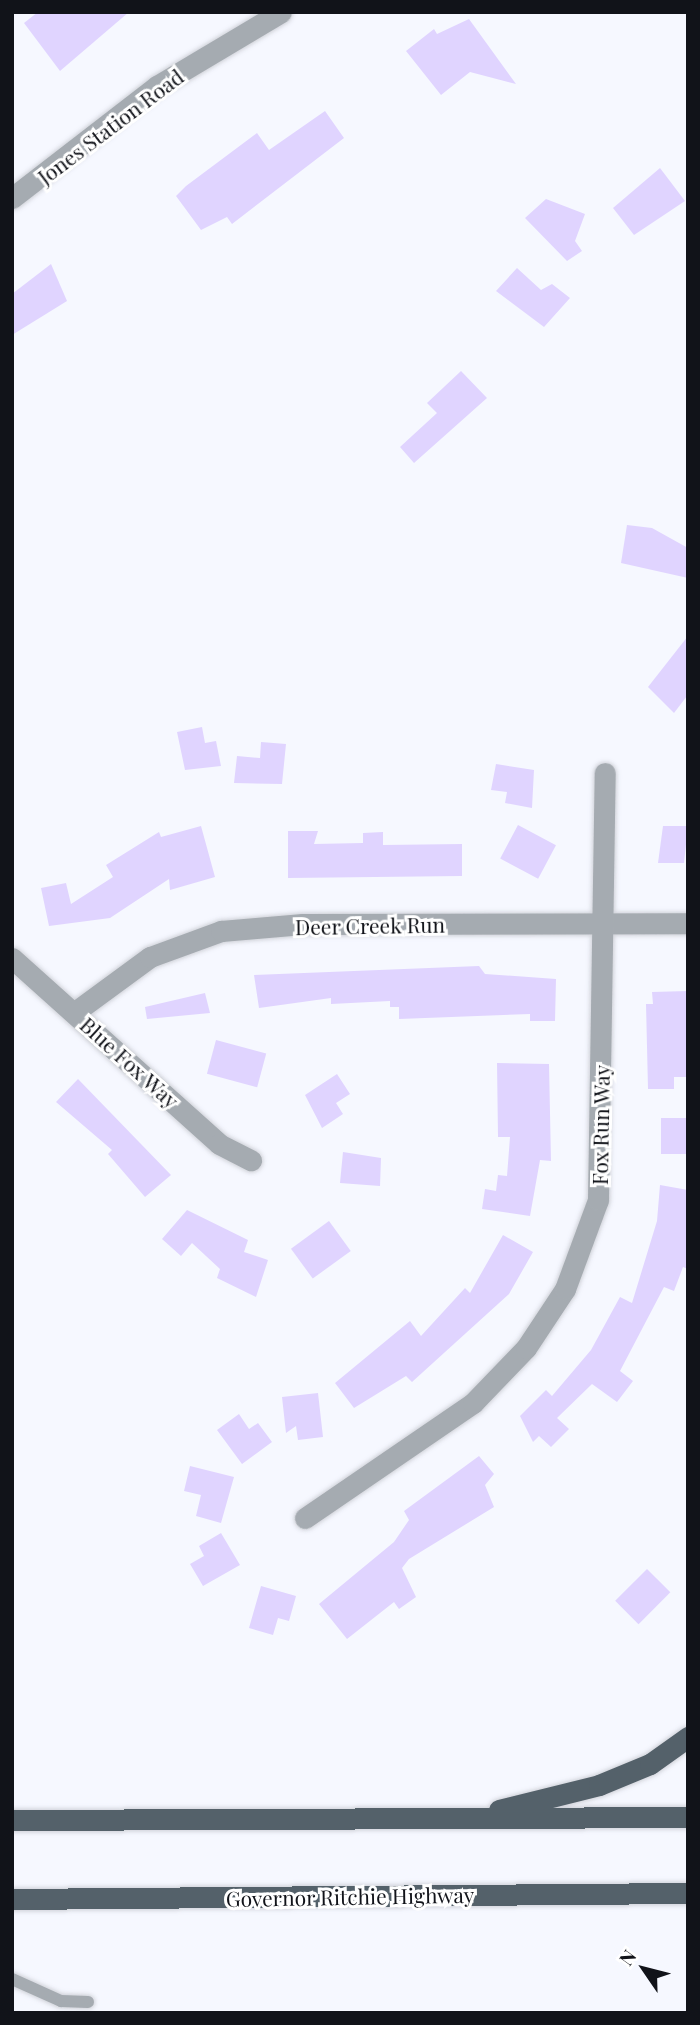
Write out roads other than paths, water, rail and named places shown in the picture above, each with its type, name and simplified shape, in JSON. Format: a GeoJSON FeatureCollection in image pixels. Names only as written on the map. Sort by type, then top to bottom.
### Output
{"type":"FeatureCollection","features":[{"type":"Feature","properties":{"kind":"highway"},"geometry":{"type":"LineString","coordinates":[[467,1818],[599,1785],[650,1765],[688,1737]]}},
{"type":"Feature","properties":{"kind":"highway"},"geometry":{"type":"LineString","coordinates":[[12,1820],[688,1817]]}},
{"type":"Feature","properties":{"kind":"highway","name":"Governor Ritchie Highway"},"geometry":{"type":"LineString","coordinates":[[12,1899],[688,1893]]}},
{"type":"Feature","properties":{"kind":"street","name":"Jones Station Road"},"geometry":{"type":"LineString","coordinates":[[12,198],[157,86],[281,12]]}},
{"type":"Feature","properties":{"kind":"street","name":"Fox Run Way"},"geometry":{"type":"LineString","coordinates":[[305,1518],[473,1403],[526,1348],[565,1289],[598,1200],[605,922],[605,773]]}},
{"type":"Feature","properties":{"kind":"street","name":"Deer Creek Run"},"geometry":{"type":"LineString","coordinates":[[75,1012],[150,957],[221,931],[300,924],[688,923]]}},
{"type":"Feature","properties":{"kind":"street","name":"Blue Fox Way"},"geometry":{"type":"LineString","coordinates":[[12,958],[219,1144],[251,1160]]}},
{"type":"Feature","properties":{"kind":"lane"},"geometry":{"type":"LineString","coordinates":[[12,1979],[61,2001],[88,2002]]}}]}
